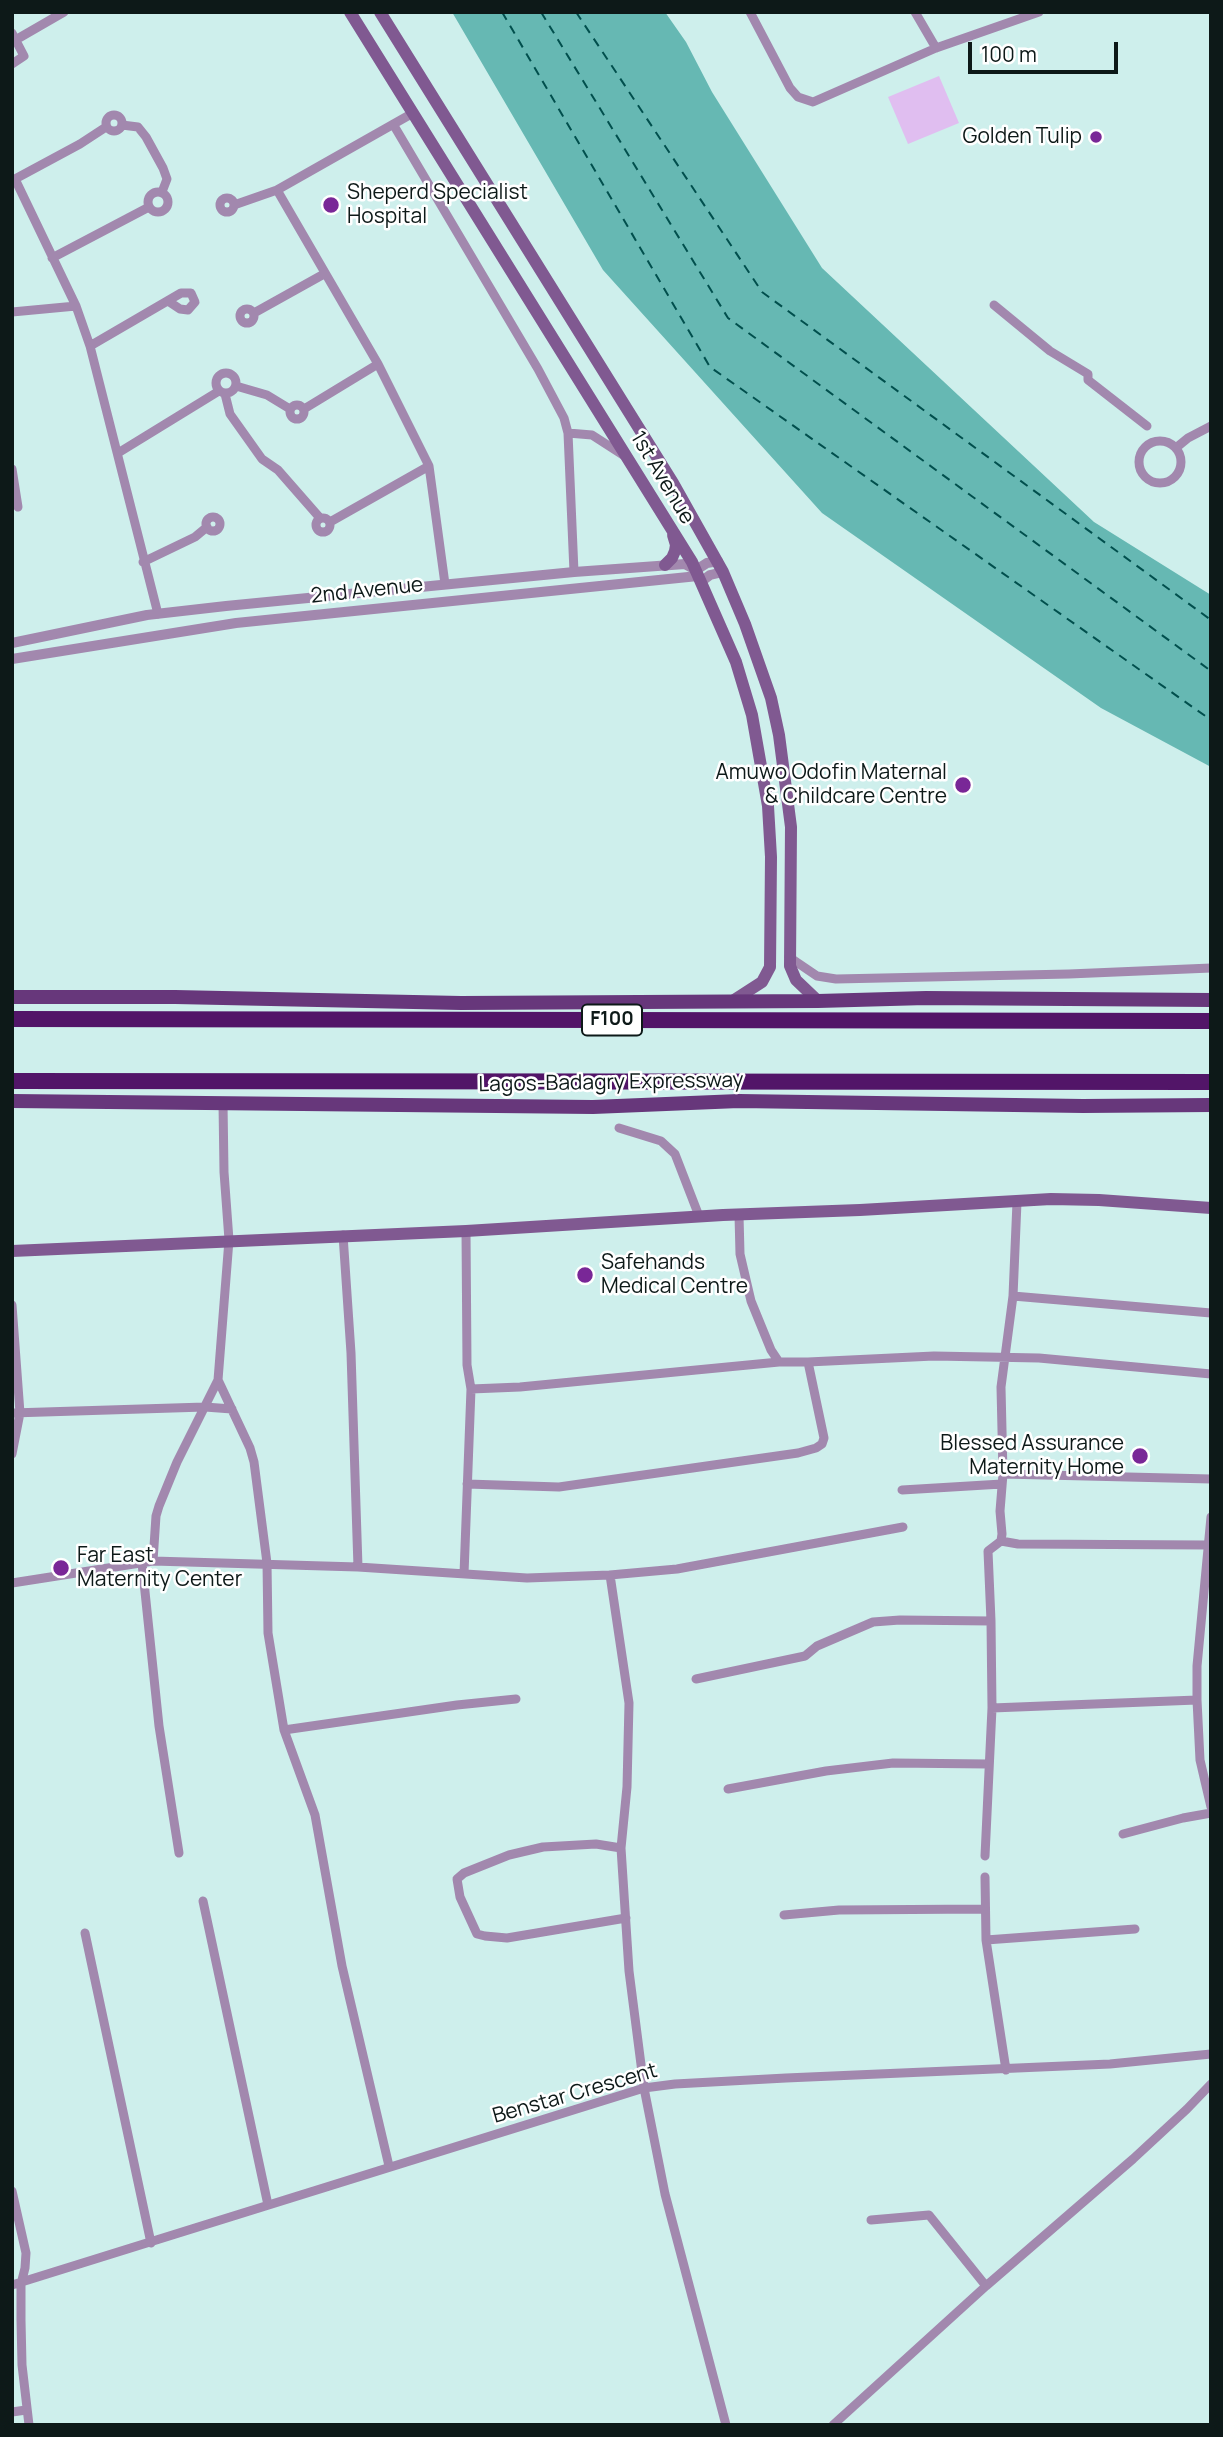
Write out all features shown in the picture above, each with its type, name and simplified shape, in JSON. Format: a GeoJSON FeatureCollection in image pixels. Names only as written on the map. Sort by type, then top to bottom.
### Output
{"type":"FeatureCollection","features":[{"type":"Feature","properties":{"kind":"highway","name":"F100"},"geometry":{"type":"LineString","coordinates":[[12,1019],[1211,1021]]}},
{"type":"Feature","properties":{"kind":"highway","name":"Lagos-Badagry Expressway"},"geometry":{"type":"LineString","coordinates":[[12,1080],[1211,1082]]}},
{"type":"Feature","properties":{"kind":"main road","name":"1st Avenue"},"geometry":{"type":"LineString","coordinates":[[350,12],[699,575],[736,662],[752,715],[770,824],[770,967],[762,982],[731,1002]]}},
{"type":"Feature","properties":{"kind":"main road","name":"1st Avenue"},"geometry":{"type":"LineString","coordinates":[[380,12],[673,483],[721,567],[771,698],[779,735],[791,827],[789,957],[796,980],[818,1002]]}},
{"type":"Feature","properties":{"kind":"main road"},"geometry":{"type":"LineString","coordinates":[[665,565],[672,558],[676,545],[671,532]]}},
{"type":"Feature","properties":{"kind":"main road"},"geometry":{"type":"LineString","coordinates":[[12,997],[174,997],[461,1003],[818,1002],[926,998],[1211,1000]]}},
{"type":"Feature","properties":{"kind":"main road","name":"Lagos-Badagry Expressway"},"geometry":{"type":"LineString","coordinates":[[12,1101],[593,1107],[738,1101],[1211,1105]]}},
{"type":"Feature","properties":{"kind":"main road"},"geometry":{"type":"LineString","coordinates":[[12,1251],[466,1231],[699,1216],[1017,1202],[1099,1200],[1211,1208]]}},
{"type":"Feature","properties":{"kind":"street"},"geometry":{"type":"LineString","coordinates":[[12,64],[24,56],[14,38],[64,12]]}},
{"type":"Feature","properties":{"kind":"street"},"geometry":{"type":"LineString","coordinates":[[750,12],[790,88],[798,97],[813,102],[936,48],[1039,12]]}},
{"type":"Feature","properties":{"kind":"street"},"geometry":{"type":"LineString","coordinates":[[915,12],[936,48]]}},
{"type":"Feature","properties":{"kind":"street"},"geometry":{"type":"LineString","coordinates":[[234,205],[277,190],[413,113]]}},
{"type":"Feature","properties":{"kind":"street"},"geometry":{"type":"LineString","coordinates":[[158,614],[90,346],[76,306],[15,179],[80,144],[106,127],[105,120],[110,115],[116,115],[121,119],[122,125],[138,127],[146,137],[167,179],[162,192]]}},
{"type":"Feature","properties":{"kind":"street"},"geometry":{"type":"LineString","coordinates":[[393,124],[538,369],[564,418],[568,433],[574,572]]}},
{"type":"Feature","properties":{"kind":"street"},"geometry":{"type":"LineString","coordinates":[[277,190],[378,364],[429,466],[445,584]]}},
{"type":"Feature","properties":{"kind":"street"},"geometry":{"type":"LineString","coordinates":[[153,192],[162,192],[168,197],[168,205],[163,211],[155,212],[149,207],[148,199],[153,192]]}},
{"type":"Feature","properties":{"kind":"street"},"geometry":{"type":"LineString","coordinates":[[52,258],[149,207]]}},
{"type":"Feature","properties":{"kind":"street"},"geometry":{"type":"LineString","coordinates":[[254,313],[324,274]]}},
{"type":"Feature","properties":{"kind":"street"},"geometry":{"type":"LineString","coordinates":[[90,346],[167,301]]}},
{"type":"Feature","properties":{"kind":"street"},"geometry":{"type":"LineString","coordinates":[[994,305],[1050,351],[1088,374],[1088,380],[1147,426]]}},
{"type":"Feature","properties":{"kind":"street"},"geometry":{"type":"LineString","coordinates":[[12,312],[76,306]]}},
{"type":"Feature","properties":{"kind":"street"},"geometry":{"type":"LineString","coordinates":[[236,386],[267,395],[290,410],[294,405],[300,405],[304,409],[378,364]]}},
{"type":"Feature","properties":{"kind":"street"},"geometry":{"type":"LineString","coordinates":[[118,453],[222,392],[232,392],[236,379],[231,374],[224,373],[218,377],[216,384],[222,392],[230,414],[262,459],[278,471],[325,520],[429,466]]}},
{"type":"Feature","properties":{"kind":"street"},"geometry":{"type":"LineString","coordinates":[[1177,447],[1211,426]]}},
{"type":"Feature","properties":{"kind":"street"},"geometry":{"type":"LineString","coordinates":[[568,433],[592,435],[627,457]]}},
{"type":"Feature","properties":{"kind":"street"},"geometry":{"type":"LineString","coordinates":[[1161,440],[1177,447],[1182,463],[1175,478],[1159,484],[1144,477],[1138,461],[1146,446],[1161,440]]}},
{"type":"Feature","properties":{"kind":"street"},"geometry":{"type":"LineString","coordinates":[[12,469],[18,507]]}},
{"type":"Feature","properties":{"kind":"street"},"geometry":{"type":"LineString","coordinates":[[143,562],[195,537],[206,527]]}},
{"type":"Feature","properties":{"kind":"street","name":"2nd Avenue"},"geometry":{"type":"LineString","coordinates":[[12,643],[158,614],[445,584],[685,564],[699,575]]}},
{"type":"Feature","properties":{"kind":"street","name":"2nd Avenue"},"geometry":{"type":"LineString","coordinates":[[12,659],[236,623],[698,576],[707,564],[721,567]]}},
{"type":"Feature","properties":{"kind":"street"},"geometry":{"type":"LineString","coordinates":[[789,957],[817,976],[835,979],[1211,968]]}},
{"type":"Feature","properties":{"kind":"street"},"geometry":{"type":"LineString","coordinates":[[153,1561],[159,1506],[218,1380],[229,1240],[223,1103]]}},
{"type":"Feature","properties":{"kind":"street"},"geometry":{"type":"LineString","coordinates":[[619,1128],[661,1141],[675,1154],[699,1216]]}},
{"type":"Feature","properties":{"kind":"street"},"geometry":{"type":"LineString","coordinates":[[985,1856],[992,1708],[988,1552],[1001,1541],[1001,1387],[1013,1296],[1017,1202]]}},
{"type":"Feature","properties":{"kind":"street"},"geometry":{"type":"LineString","coordinates":[[738,1215],[740,1254],[751,1300],[771,1350],[779,1362]]}},
{"type":"Feature","properties":{"kind":"street"},"geometry":{"type":"LineString","coordinates":[[464,1574],[471,1389],[467,1365],[466,1231]]}},
{"type":"Feature","properties":{"kind":"street"},"geometry":{"type":"LineString","coordinates":[[343,1236],[351,1353],[358,1567]]}},
{"type":"Feature","properties":{"kind":"street"},"geometry":{"type":"LineString","coordinates":[[1013,1296],[1211,1313]]}},
{"type":"Feature","properties":{"kind":"street"},"geometry":{"type":"LineString","coordinates":[[12,1306],[16,1413],[12,1454]]}},
{"type":"Feature","properties":{"kind":"street"},"geometry":{"type":"LineString","coordinates":[[471,1389],[645,1376],[779,1362],[934,1356],[1039,1358],[1211,1374]]}},
{"type":"Feature","properties":{"kind":"street"},"geometry":{"type":"LineString","coordinates":[[467,1484],[559,1487],[816,1448],[822,1444],[824,1438],[808,1362]]}},
{"type":"Feature","properties":{"kind":"street"},"geometry":{"type":"LineString","coordinates":[[218,1380],[254,1462],[267,1563],[268,1633],[284,1730],[315,1815],[342,1966],[389,2166]]}},
{"type":"Feature","properties":{"kind":"street"},"geometry":{"type":"LineString","coordinates":[[16,1413],[205,1407],[232,1409]]}},
{"type":"Feature","properties":{"kind":"street"},"geometry":{"type":"LineString","coordinates":[[902,1490],[1002,1479],[1211,1479]]}},
{"type":"Feature","properties":{"kind":"street"},"geometry":{"type":"LineString","coordinates":[[1211,1517],[1197,1700],[1200,1760],[1211,1807]]}},
{"type":"Feature","properties":{"kind":"street"},"geometry":{"type":"LineString","coordinates":[[12,1583],[153,1561],[358,1567],[527,1578],[610,1575],[677,1569],[903,1527]]}},
{"type":"Feature","properties":{"kind":"street"},"geometry":{"type":"LineString","coordinates":[[1001,1541],[1018,1544],[1207,1545]]}},
{"type":"Feature","properties":{"kind":"street"},"geometry":{"type":"LineString","coordinates":[[142,1563],[159,1726],[178,1853]]}},
{"type":"Feature","properties":{"kind":"street"},"geometry":{"type":"LineString","coordinates":[[610,1575],[629,1703],[627,1787],[621,1847],[629,1971],[644,2088],[665,2194],[726,2425]]}},
{"type":"Feature","properties":{"kind":"street"},"geometry":{"type":"LineString","coordinates":[[696,1679],[805,1656],[817,1646],[873,1622],[991,1621]]}},
{"type":"Feature","properties":{"kind":"street"},"geometry":{"type":"LineString","coordinates":[[1199,1653],[1211,1651]]}},
{"type":"Feature","properties":{"kind":"street"},"geometry":{"type":"LineString","coordinates":[[284,1730],[457,1704],[516,1699]]}},
{"type":"Feature","properties":{"kind":"street"},"geometry":{"type":"LineString","coordinates":[[992,1708],[1197,1700]]}},
{"type":"Feature","properties":{"kind":"street"},"geometry":{"type":"LineString","coordinates":[[728,1789],[827,1771],[893,1763],[988,1764]]}},
{"type":"Feature","properties":{"kind":"street"},"geometry":{"type":"LineString","coordinates":[[1123,1834],[1211,1813]]}},
{"type":"Feature","properties":{"kind":"street"},"geometry":{"type":"LineString","coordinates":[[621,1847],[596,1844],[543,1846],[509,1855],[464,1873],[457,1879],[460,1897],[477,1934],[485,1936],[506,1938],[625,1918]]}},
{"type":"Feature","properties":{"kind":"street"},"geometry":{"type":"LineString","coordinates":[[985,1877],[986,1940],[1006,2070]]}},
{"type":"Feature","properties":{"kind":"street"},"geometry":{"type":"LineString","coordinates":[[203,1901],[268,2205]]}},
{"type":"Feature","properties":{"kind":"street"},"geometry":{"type":"LineString","coordinates":[[784,1915],[839,1910],[984,1909]]}},
{"type":"Feature","properties":{"kind":"street"},"geometry":{"type":"LineString","coordinates":[[986,1940],[1135,1929]]}},
{"type":"Feature","properties":{"kind":"street"},"geometry":{"type":"LineString","coordinates":[[85,1933],[151,2243]]}},
{"type":"Feature","properties":{"kind":"street","name":"Benstar Crescent"},"geometry":{"type":"LineString","coordinates":[[16,2284],[644,2088],[786,2078],[1110,2064],[1211,2054]]}},
{"type":"Feature","properties":{"kind":"street"},"geometry":{"type":"LineString","coordinates":[[833,2425],[986,2286],[1133,2159],[1211,2084]]}},
{"type":"Feature","properties":{"kind":"street"},"geometry":{"type":"LineString","coordinates":[[12,2191],[26,2252],[26,2268],[16,2284],[29,2425]]}},
{"type":"Feature","properties":{"kind":"street"},"geometry":{"type":"LineString","coordinates":[[871,2220],[929,2216],[986,2286]]}},
{"type":"Feature","properties":{"kind":"street"},"geometry":{"type":"LineString","coordinates":[[12,2412],[26,2410]]}},
{"type":"Feature","properties":{"kind":"shaded area"},"geometry":{"type":"Polygon","coordinates":[[[939,76],[959,123],[908,144],[888,97],[939,76]]]}},
{"type":"Feature","properties":{"kind":"water"},"geometry":{"type":"Polygon","coordinates":[[[452,12],[665,12],[686,42],[712,92],[822,268],[1094,522],[1211,595],[1211,767],[1101,708],[822,513],[603,270],[452,12]]]}},
{"type":"Feature","properties":{"kind":"ferry route"},"geometry":{"type":"LineString","coordinates":[[502,12],[710,367],[1211,720]]}},
{"type":"Feature","properties":{"kind":"ferry route"},"geometry":{"type":"LineString","coordinates":[[541,12],[728,318],[1211,671]]}},
{"type":"Feature","properties":{"kind":"ferry route"},"geometry":{"type":"LineString","coordinates":[[576,12],[762,292],[1211,620]]}},
{"type":"Feature","properties":{"kind":"place","name":"Golden Tulip"},"geometry":{"type":"Point","coordinates":[1096,137]}},
{"type":"Feature","properties":{"kind":"place","name":"Sheperd Specialist Hospital"},"geometry":{"type":"Point","coordinates":[331,205]}},
{"type":"Feature","properties":{"kind":"place","name":"Amuwo Odofin Maternal & Childcare Centre"},"geometry":{"type":"Point","coordinates":[963,785]}},
{"type":"Feature","properties":{"kind":"place","name":"Safehands Medical Centre"},"geometry":{"type":"Point","coordinates":[585,1275]}},
{"type":"Feature","properties":{"kind":"place","name":"Blessed Assurance Maternity Home"},"geometry":{"type":"Point","coordinates":[1140,1456]}},
{"type":"Feature","properties":{"kind":"place","name":"Far East Maternity Center"},"geometry":{"type":"Point","coordinates":[61,1568]}}]}
